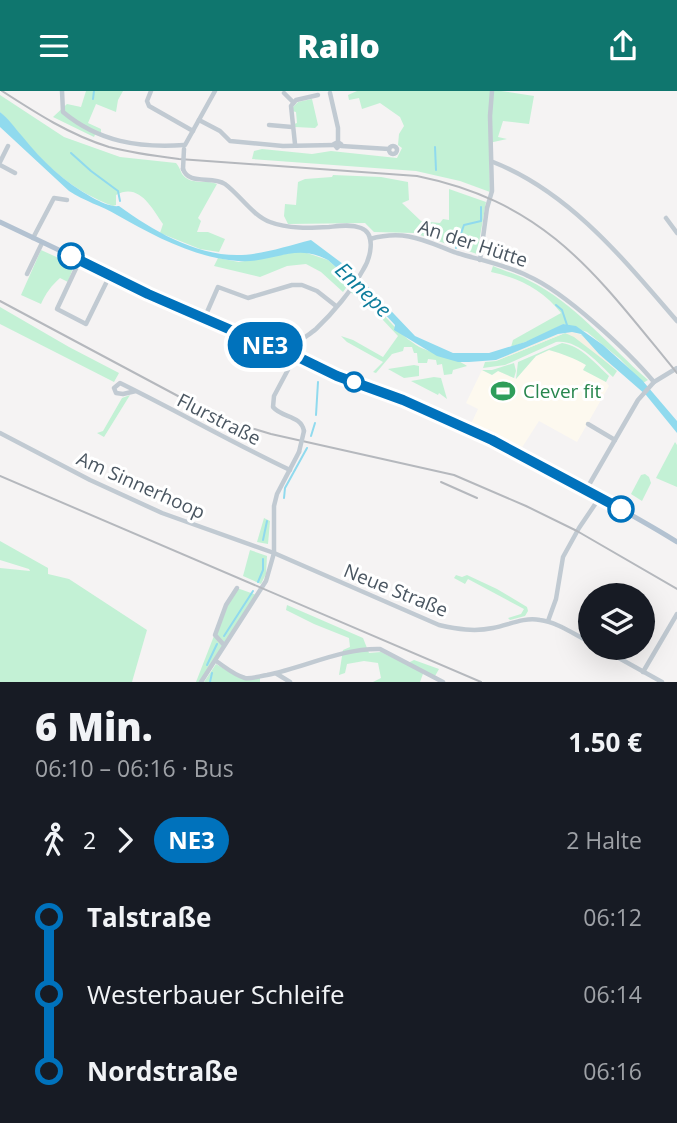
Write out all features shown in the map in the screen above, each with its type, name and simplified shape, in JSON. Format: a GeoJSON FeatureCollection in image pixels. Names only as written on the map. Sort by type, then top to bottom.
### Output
{"type":"FeatureCollection","features":[{"type":"Feature","properties":{"kind":"main road"},"geometry":{"type":"LineString","coordinates":[[0,222],[330,376],[337,376],[403,400],[467,429],[600,497],[677,542]]}},
{"type":"Feature","properties":{"kind":"main road"},"geometry":{"type":"LineString","coordinates":[[284,354],[293,357]]}},
{"type":"Feature","properties":{"kind":"street"},"geometry":{"type":"LineString","coordinates":[[62,91],[62,112],[102,136],[119,143],[184,147]]}},
{"type":"Feature","properties":{"kind":"street"},"geometry":{"type":"LineString","coordinates":[[151,91],[147,101],[149,106],[193,131]]}},
{"type":"Feature","properties":{"kind":"street"},"geometry":{"type":"LineString","coordinates":[[201,682],[266,581],[274,553],[274,506],[277,494],[299,451],[304,431],[302,423],[281,414],[273,407],[273,400],[303,338],[318,327],[352,286],[370,257],[370,239],[363,228],[303,228],[269,222],[223,183],[212,179],[191,178],[185,174],[184,147],[215,91]]}},
{"type":"Feature","properties":{"kind":"street"},"geometry":{"type":"LineString","coordinates":[[481,260],[487,208],[492,191],[492,91]]}},
{"type":"Feature","properties":{"kind":"street"},"geometry":{"type":"LineString","coordinates":[[295,144],[290,110],[293,102],[329,92],[338,128],[337,144]]}},
{"type":"Feature","properties":{"kind":"street"},"geometry":{"type":"LineString","coordinates":[[284,93],[293,102]]}},
{"type":"Feature","properties":{"kind":"street"},"geometry":{"type":"LineString","coordinates":[[200,120],[220,131],[227,140],[235,142],[283,146],[337,144],[390,149]]}},
{"type":"Feature","properties":{"kind":"street"},"geometry":{"type":"LineString","coordinates":[[269,125],[292,127]]}},
{"type":"Feature","properties":{"kind":"street"},"geometry":{"type":"LineString","coordinates":[[8,146],[0,164],[15,173]]}},
{"type":"Feature","properties":{"kind":"street"},"geometry":{"type":"LineString","coordinates":[[493,162],[527,180],[572,211],[610,246],[677,321]]}},
{"type":"Feature","properties":{"kind":"street"},"geometry":{"type":"LineString","coordinates":[[33,238],[54,198],[67,200]]}},
{"type":"Feature","properties":{"kind":"street"},"geometry":{"type":"LineString","coordinates":[[666,218],[677,233]]}},
{"type":"Feature","properties":{"kind":"street","name":"An der Hütte"},"geometry":{"type":"LineString","coordinates":[[370,239],[384,235],[417,237],[530,276],[594,324],[653,384]]}},
{"type":"Feature","properties":{"kind":"street"},"geometry":{"type":"LineString","coordinates":[[27,274],[42,243]]}},
{"type":"Feature","properties":{"kind":"street"},"geometry":{"type":"LineString","coordinates":[[80,260],[57,309],[86,324],[110,275]]}},
{"type":"Feature","properties":{"kind":"street"},"geometry":{"type":"LineString","coordinates":[[204,319],[218,287],[248,298],[292,285],[302,285],[317,291],[335,306]]}},
{"type":"Feature","properties":{"kind":"street"},"geometry":{"type":"LineString","coordinates":[[672,315],[677,311]]}},
{"type":"Feature","properties":{"kind":"street"},"geometry":{"type":"LineString","coordinates":[[586,490],[640,397],[653,384],[677,368]]}},
{"type":"Feature","properties":{"kind":"street","name":"Flurstraße"},"geometry":{"type":"LineString","coordinates":[[136,391],[290,470]]}},
{"type":"Feature","properties":{"kind":"street"},"geometry":{"type":"LineString","coordinates":[[588,424],[615,440]]}},
{"type":"Feature","properties":{"kind":"street","name":"Am Sinnerhoop"},"geometry":{"type":"LineString","coordinates":[[0,433],[162,513],[274,553]]}},
{"type":"Feature","properties":{"kind":"street"},"geometry":{"type":"LineString","coordinates":[[548,621],[556,599],[564,557],[600,497]]}},
{"type":"Feature","properties":{"kind":"street","name":"Neue Straße"},"geometry":{"type":"LineString","coordinates":[[274,553],[444,626],[476,630],[491,629],[521,620],[548,621],[578,636]]}},
{"type":"Feature","properties":{"kind":"street"},"geometry":{"type":"LineString","coordinates":[[224,645],[215,635],[226,605],[237,587]]}},
{"type":"Feature","properties":{"kind":"street"},"geometry":{"type":"LineString","coordinates":[[643,672],[677,614]]}},
{"type":"Feature","properties":{"kind":"street"},"geometry":{"type":"LineString","coordinates":[[216,661],[246,678],[369,649],[380,649],[443,682]]}},
{"type":"Feature","properties":{"kind":"street"},"geometry":{"type":"LineString","coordinates":[[622,660],[662,682]]}},
{"type":"Feature","properties":{"kind":"street"},"geometry":{"type":"LineString","coordinates":[[276,673],[290,682]]}},
{"type":"Feature","properties":{"kind":"shaded area"},"geometry":{"type":"Polygon","coordinates":[[[549,350],[572,357],[586,365],[583,369],[609,386],[577,442],[539,421],[521,449],[489,429],[471,424],[478,409],[466,403],[482,370],[492,375],[498,371],[516,379],[536,356],[549,350]]]}},
{"type":"Feature","properties":{"kind":"green space"},"geometry":{"type":"Polygon","coordinates":[[[86,91],[123,91],[116,112],[96,104],[88,123],[101,129],[101,134],[96,132],[94,137],[53,117],[67,104],[81,107],[86,91]]]}},
{"type":"Feature","properties":{"kind":"green space"},"geometry":{"type":"Polygon","coordinates":[[[357,91],[501,91],[534,96],[529,124],[503,121],[498,137],[507,139],[489,143],[490,192],[460,181],[416,171],[252,159],[254,151],[262,149],[312,154],[331,151],[397,158],[402,148],[398,145],[399,134],[404,126],[400,117],[380,103],[362,109],[359,98],[349,100],[348,95],[357,91]]]}},
{"type":"Feature","properties":{"kind":"green space"},"geometry":{"type":"Polygon","coordinates":[[[0,95],[64,137],[120,157],[176,163],[186,178],[217,184],[198,218],[201,221],[197,232],[208,232],[225,239],[219,252],[200,249],[160,233],[163,224],[138,194],[124,192],[116,195],[116,205],[113,206],[87,194],[65,179],[35,152],[0,112],[0,95]]]}},
{"type":"Feature","properties":{"kind":"green space"},"geometry":{"type":"Polygon","coordinates":[[[312,99],[318,125],[315,128],[295,127],[296,112],[292,111],[293,107],[298,102],[312,99]]]}},
{"type":"Feature","properties":{"kind":"green space"},"geometry":{"type":"Polygon","coordinates":[[[333,175],[381,177],[408,182],[409,200],[402,203],[421,221],[440,223],[443,219],[449,220],[449,189],[486,202],[477,254],[414,233],[374,232],[365,223],[288,224],[284,216],[285,204],[296,205],[298,182],[333,175]]]}},
{"type":"Feature","properties":{"kind":"green space"},"geometry":{"type":"Polygon","coordinates":[[[41,250],[74,265],[68,282],[60,278],[41,304],[21,295],[41,250]]]}},
{"type":"Feature","properties":{"kind":"green space"},"geometry":{"type":"Polygon","coordinates":[[[301,251],[328,260],[351,281],[343,292],[321,272],[306,264],[287,266],[260,277],[214,266],[218,258],[239,262],[301,251]]]}},
{"type":"Feature","properties":{"kind":"green space"},"geometry":{"type":"Polygon","coordinates":[[[493,266],[528,280],[561,301],[648,380],[643,383],[620,359],[587,332],[563,324],[539,337],[511,347],[513,340],[561,313],[530,286],[491,272],[493,266]]]}},
{"type":"Feature","properties":{"kind":"green space"},"geometry":{"type":"Polygon","coordinates":[[[354,287],[365,294],[400,332],[416,345],[467,366],[444,375],[442,364],[437,365],[436,360],[428,359],[427,363],[418,363],[417,353],[414,353],[412,347],[404,347],[403,351],[392,354],[376,373],[373,372],[383,362],[341,336],[383,357],[398,336],[367,303],[350,292],[354,287]]]}},
{"type":"Feature","properties":{"kind":"green space"},"geometry":{"type":"Polygon","coordinates":[[[0,307],[119,373],[114,382],[0,324],[0,307]]]}},
{"type":"Feature","properties":{"kind":"green space"},"geometry":{"type":"Polygon","coordinates":[[[565,333],[581,335],[597,352],[591,349],[617,371],[613,377],[580,348],[564,342],[556,342],[505,365],[483,368],[485,362],[496,361],[565,333]]]}},
{"type":"Feature","properties":{"kind":"green space"},"geometry":{"type":"Polygon","coordinates":[[[562,343],[582,351],[609,376],[606,382],[583,370],[586,365],[549,350],[536,356],[516,379],[518,362],[562,343]]]}},
{"type":"Feature","properties":{"kind":"green space"},"geometry":{"type":"Polygon","coordinates":[[[514,363],[514,378],[498,371],[492,375],[482,370],[492,370],[514,363]]]}},
{"type":"Feature","properties":{"kind":"green space"},"geometry":{"type":"Polygon","coordinates":[[[419,366],[419,376],[404,378],[388,369],[419,366]]]}},
{"type":"Feature","properties":{"kind":"green space"},"geometry":{"type":"Polygon","coordinates":[[[441,378],[447,399],[411,381],[441,378]]]}},
{"type":"Feature","properties":{"kind":"green space"},"geometry":{"type":"Polygon","coordinates":[[[130,395],[104,437],[97,433],[103,431],[122,398],[130,395]]]}},
{"type":"Feature","properties":{"kind":"green space"},"geometry":{"type":"Polygon","coordinates":[[[675,442],[677,445],[677,487],[656,478],[675,442]]]}},
{"type":"Feature","properties":{"kind":"green space"},"geometry":{"type":"Polygon","coordinates":[[[645,474],[651,483],[642,501],[631,494],[641,475],[645,474]]]}},
{"type":"Feature","properties":{"kind":"green space"},"geometry":{"type":"Polygon","coordinates":[[[264,518],[270,521],[268,544],[257,542],[264,518]]]}},
{"type":"Feature","properties":{"kind":"green space"},"geometry":{"type":"Polygon","coordinates":[[[0,541],[48,568],[48,574],[69,579],[147,630],[132,682],[0,682],[0,568],[30,571],[0,560],[0,541]]]}},
{"type":"Feature","properties":{"kind":"green space"},"geometry":{"type":"Polygon","coordinates":[[[250,550],[267,556],[266,574],[261,584],[243,576],[250,550]]]}},
{"type":"Feature","properties":{"kind":"green space"},"geometry":{"type":"Polygon","coordinates":[[[456,575],[467,575],[497,589],[527,607],[528,611],[525,616],[510,620],[508,618],[521,614],[524,609],[468,579],[465,584],[454,578],[456,575]]]}},
{"type":"Feature","properties":{"kind":"green space"},"geometry":{"type":"Polygon","coordinates":[[[237,588],[257,595],[201,682],[196,682],[226,605],[237,588]]]}},
{"type":"Feature","properties":{"kind":"green space"},"geometry":{"type":"Polygon","coordinates":[[[287,605],[363,638],[369,653],[381,652],[406,664],[414,660],[439,669],[435,676],[424,671],[420,682],[373,682],[381,678],[378,663],[364,661],[347,664],[345,673],[339,675],[343,650],[350,647],[349,638],[286,610],[287,605]]]}},
{"type":"Feature","properties":{"kind":"green space"},"geometry":{"type":"Polygon","coordinates":[[[216,664],[238,677],[260,677],[260,682],[204,682],[216,664]]]}},
{"type":"Feature","properties":{"kind":"sand"},"geometry":{"type":"Polygon","coordinates":[[[572,332],[584,338],[618,371],[574,337],[565,333],[572,332]]]}},
{"type":"Feature","properties":{"kind":"sand"},"geometry":{"type":"Polygon","coordinates":[[[565,333],[496,361],[532,344],[565,333]]]}},
{"type":"Feature","properties":{"kind":"water","name":"Ennepe"},"geometry":{"type":"Polygon","coordinates":[[[0,112],[63,178],[102,203],[119,206],[145,224],[189,246],[221,254],[246,255],[311,240],[355,273],[415,336],[453,353],[489,353],[525,342],[563,324],[576,326],[603,345],[642,380],[677,421],[677,433],[646,395],[599,354],[581,334],[558,334],[496,360],[458,362],[437,356],[394,330],[395,325],[370,298],[328,260],[304,253],[250,261],[206,255],[160,238],[75,195],[0,127],[0,112]]]}},
{"type":"Feature","properties":{"kind":"waterway"},"geometry":{"type":"LineString","coordinates":[[93,99],[94,91]]}},
{"type":"Feature","properties":{"kind":"waterway"},"geometry":{"type":"LineString","coordinates":[[435,147],[436,170]]}},
{"type":"Feature","properties":{"kind":"waterway"},"geometry":{"type":"LineString","coordinates":[[71,153],[118,191],[120,201]]}},
{"type":"Feature","properties":{"kind":"waterway"},"geometry":{"type":"LineString","coordinates":[[456,248],[464,225],[481,221],[481,207]]}},
{"type":"Feature","properties":{"kind":"waterway"},"geometry":{"type":"LineString","coordinates":[[556,305],[562,310],[567,325]]}},
{"type":"Feature","properties":{"kind":"waterway"},"geometry":{"type":"LineString","coordinates":[[316,415],[318,382]]}},
{"type":"Feature","properties":{"kind":"waterway"},"geometry":{"type":"LineString","coordinates":[[311,436],[315,423]]}},
{"type":"Feature","properties":{"kind":"waterway"},"geometry":{"type":"LineString","coordinates":[[284,498],[285,488],[307,448]]}},
{"type":"Feature","properties":{"kind":"waterway"},"geometry":{"type":"LineString","coordinates":[[263,540],[267,521]]}},
{"type":"Feature","properties":{"kind":"waterway"},"geometry":{"type":"LineString","coordinates":[[258,582],[263,570],[263,559]]}},
{"type":"Feature","properties":{"kind":"waterway"},"geometry":{"type":"LineString","coordinates":[[224,636],[253,591]]}},
{"type":"Feature","properties":{"kind":"waterway"},"geometry":{"type":"LineString","coordinates":[[207,665],[217,644]]}},
{"type":"Feature","properties":{"kind":"waterway"},"geometry":{"type":"LineString","coordinates":[[210,682],[212,673]]}},
{"type":"Feature","properties":{"kind":"railway"},"geometry":{"type":"LineString","coordinates":[[2,91],[67,130],[118,149],[179,159],[417,176],[463,188],[502,205],[536,225],[566,248],[621,305],[677,373]]}},
{"type":"Feature","properties":{"kind":"railway"},"geometry":{"type":"LineString","coordinates":[[0,301],[221,419],[271,434],[454,475],[577,531],[677,589]]}},
{"type":"Feature","properties":{"kind":"railway"},"geometry":{"type":"LineString","coordinates":[[0,476],[481,682]]}},
{"type":"Feature","properties":{"kind":"railway"},"geometry":{"type":"LineString","coordinates":[[441,482],[477,498]]}},
{"type":"Feature","properties":{"kind":"bus line","name":"NE3"},"geometry":{"type":"LineString","coordinates":[[71,256],[204,319],[270,347],[285,352],[292,349],[298,357],[337,376],[392,395],[467,429],[621,509]]}},
{"type":"Feature","properties":{"kind":"place","name":"Clever fit"},"geometry":{"type":"Point","coordinates":[503,391]}}]}
